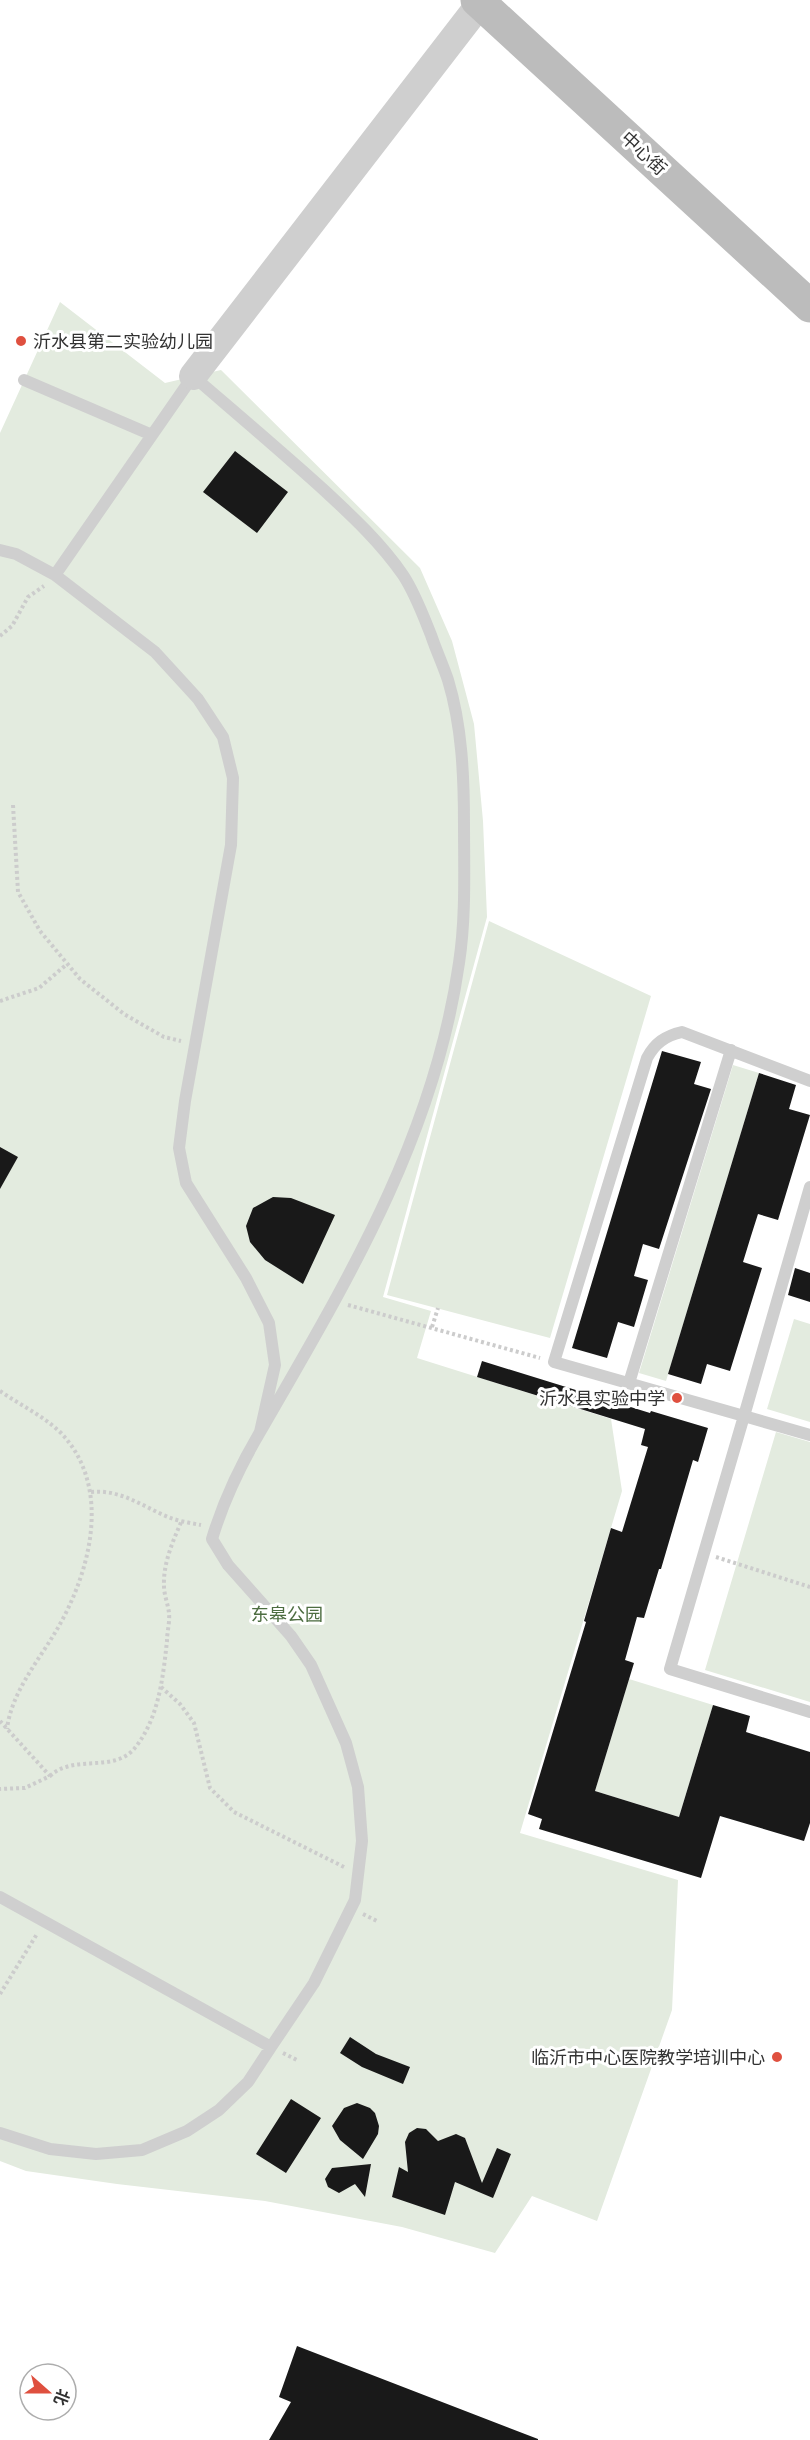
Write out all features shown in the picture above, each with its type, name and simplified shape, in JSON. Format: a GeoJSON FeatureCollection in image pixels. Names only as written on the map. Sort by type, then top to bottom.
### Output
{"type":"FeatureCollection","features":[{"type":"Feature","properties":{"kind":"main road","name":"中心街"},"geometry":{"type":"LineString","coordinates":[[480,1],[810,306]]}},
{"type":"Feature","properties":{"kind":"street"},"geometry":{"type":"LineString","coordinates":[[193,376],[480,1]]}},
{"type":"Feature","properties":{"kind":"lane"},"geometry":{"type":"LineString","coordinates":[[0,2133],[61,2150],[96,2154],[142,2150],[187,2131],[219,2110],[248,2082],[319,1973],[355,1900],[362,1841],[358,1787],[346,1743],[311,1665],[291,1636],[228,1565],[212,1539],[221,1509],[260,1432],[373,1232],[423,1110],[447,1029],[460,960],[464,881],[464,794],[459,729],[448,681],[424,618],[404,576],[370,533],[283,453],[193,376],[55,575]]}},
{"type":"Feature","properties":{"kind":"lane"},"geometry":{"type":"LineString","coordinates":[[24,380],[152,435]]}},
{"type":"Feature","properties":{"kind":"lane"},"geometry":{"type":"LineString","coordinates":[[0,550],[16,554],[55,575],[155,652],[198,699],[223,737],[233,778],[231,844],[179,1148],[186,1183],[246,1278],[269,1323],[275,1365],[260,1432]]}},
{"type":"Feature","properties":{"kind":"lane"},"geometry":{"type":"LineString","coordinates":[[810,1081],[682,1032],[661,1040],[653,1047],[647,1058],[556,1362],[810,1436]]}},
{"type":"Feature","properties":{"kind":"lane"},"geometry":{"type":"LineString","coordinates":[[629,1383],[730,1050]]}},
{"type":"Feature","properties":{"kind":"lane"},"geometry":{"type":"LineString","coordinates":[[810,1187],[670,1669],[810,1712]]}},
{"type":"Feature","properties":{"kind":"lane"},"geometry":{"type":"LineString","coordinates":[[0,1897],[271,2047]]}},
{"type":"Feature","properties":{"kind":"path"},"geometry":{"type":"LineString","coordinates":[[0,636],[12,626],[28,597],[46,585],[55,575]]}},
{"type":"Feature","properties":{"kind":"path"},"geometry":{"type":"LineString","coordinates":[[13,805],[18,892],[40,931],[80,979],[124,1014],[164,1037],[195,1045]]}},
{"type":"Feature","properties":{"kind":"path"},"geometry":{"type":"LineString","coordinates":[[0,1001],[39,988],[68,964]]}},
{"type":"Feature","properties":{"kind":"path"},"geometry":{"type":"LineString","coordinates":[[336,1301],[556,1362]]}},
{"type":"Feature","properties":{"kind":"path"},"geometry":{"type":"LineString","coordinates":[[432,1328],[438,1308]]}},
{"type":"Feature","properties":{"kind":"path"},"geometry":{"type":"LineString","coordinates":[[0,1391],[41,1416],[61,1434],[79,1460],[91,1492],[92,1531],[82,1578],[69,1610],[17,1695],[9,1713],[7,1729]]}},
{"type":"Feature","properties":{"kind":"path"},"geometry":{"type":"LineString","coordinates":[[91,1492],[105,1491],[126,1497],[170,1518],[216,1526]]}},
{"type":"Feature","properties":{"kind":"path"},"geometry":{"type":"LineString","coordinates":[[0,1789],[25,1788],[50,1776],[58,1768],[70,1764],[113,1761],[133,1750],[151,1721],[162,1687],[169,1614],[164,1586],[166,1565],[168,1554],[182,1520]]}},
{"type":"Feature","properties":{"kind":"path"},"geometry":{"type":"LineString","coordinates":[[704,1554],[810,1587]]}},
{"type":"Feature","properties":{"kind":"path"},"geometry":{"type":"LineString","coordinates":[[162,1687],[180,1704],[194,1723],[210,1788],[234,1812],[358,1875]]}},
{"type":"Feature","properties":{"kind":"path"},"geometry":{"type":"LineString","coordinates":[[0,1721],[50,1776]]}},
{"type":"Feature","properties":{"kind":"path"},"geometry":{"type":"LineString","coordinates":[[0,1994],[44,1921]]}},
{"type":"Feature","properties":{"kind":"green space","name":"东皋公园"},"geometry":{"type":"Polygon","coordinates":[[[60,302],[165,383],[221,370],[420,568],[452,641],[474,724],[483,821],[487,917],[383,1297],[431,1311],[417,1358],[611,1419],[622,1491],[520,1833],[678,1880],[672,2010],[597,2221],[532,2196],[495,2253],[402,2227],[265,2201],[26,2171],[0,2161],[0,433],[60,302]]]}},
{"type":"Feature","properties":{"kind":"green space"},"geometry":{"type":"Polygon","coordinates":[[[489,921],[651,996],[550,1338],[387,1295],[489,921]]]}},
{"type":"Feature","properties":{"kind":"green space"},"geometry":{"type":"Polygon","coordinates":[[[733,1065],[759,1073],[666,1381],[639,1373],[733,1065]]]}},
{"type":"Feature","properties":{"kind":"green space"},"geometry":{"type":"Polygon","coordinates":[[[794,1319],[810,1324],[810,1422],[767,1409],[794,1319]]]}},
{"type":"Feature","properties":{"kind":"green space"},"geometry":{"type":"Polygon","coordinates":[[[776,1432],[810,1442],[810,1702],[705,1670],[776,1432]]]}},
{"type":"Feature","properties":{"kind":"green space"},"geometry":{"type":"Polygon","coordinates":[[[629,1679],[713,1705],[679,1817],[595,1791],[629,1679]]]}},
{"type":"Feature","properties":{"kind":"building"},"geometry":{"type":"Polygon","coordinates":[[[235,451],[288,492],[257,533],[203,492],[235,451]]]}},
{"type":"Feature","properties":{"kind":"building"},"geometry":{"type":"Polygon","coordinates":[[[662,1051],[701,1062],[694,1084],[711,1089],[659,1249],[643,1244],[634,1276],[648,1280],[634,1327],[618,1322],[607,1358],[572,1348],[662,1051]]]}},
{"type":"Feature","properties":{"kind":"building"},"geometry":{"type":"Polygon","coordinates":[[[759,1073],[796,1085],[789,1109],[810,1115],[778,1220],[758,1214],[751,1236],[743,1262],[762,1268],[730,1371],[707,1364],[701,1384],[668,1374],[759,1073]]]}},
{"type":"Feature","properties":{"kind":"building"},"geometry":{"type":"Polygon","coordinates":[[[0,1147],[18,1157],[0,1189],[0,1147]]]}},
{"type":"Feature","properties":{"kind":"building"},"geometry":{"type":"Polygon","coordinates":[[[273,1197],[291,1198],[335,1215],[303,1284],[265,1260],[250,1242],[246,1226],[253,1208],[273,1197]]]}},
{"type":"Feature","properties":{"kind":"building"},"geometry":{"type":"Polygon","coordinates":[[[795,1268],[810,1273],[810,1302],[788,1295],[795,1268]]]}},
{"type":"Feature","properties":{"kind":"building"},"geometry":{"type":"Polygon","coordinates":[[[482,1361],[650,1413],[651,1411],[708,1428],[698,1462],[693,1460],[644,1618],[637,1617],[625,1660],[634,1663],[595,1791],[679,1817],[713,1705],[750,1716],[746,1732],[810,1752],[810,1823],[804,1841],[720,1816],[701,1878],[539,1829],[542,1819],[528,1814],[586,1622],[584,1621],[611,1528],[622,1532],[648,1447],[641,1445],[645,1429],[477,1377],[482,1361]]]}},
{"type":"Feature","properties":{"kind":"building"},"geometry":{"type":"Polygon","coordinates":[[[350,2037],[376,2054],[410,2067],[403,2084],[362,2067],[340,2053],[350,2037]]]}},
{"type":"Feature","properties":{"kind":"building"},"geometry":{"type":"Polygon","coordinates":[[[291,2099],[321,2118],[286,2173],[256,2154],[291,2099]]]}},
{"type":"Feature","properties":{"kind":"building"},"geometry":{"type":"Polygon","coordinates":[[[357,2103],[370,2108],[375,2113],[379,2126],[378,2134],[363,2159],[340,2140],[332,2126],[344,2108],[357,2103]]]}},
{"type":"Feature","properties":{"kind":"building"},"geometry":{"type":"Polygon","coordinates":[[[417,2128],[426,2129],[438,2141],[456,2134],[465,2138],[482,2183],[497,2148],[511,2154],[493,2198],[455,2182],[445,2215],[392,2197],[399,2167],[408,2172],[405,2142],[409,2133],[417,2128]]]}},
{"type":"Feature","properties":{"kind":"building"},"geometry":{"type":"Polygon","coordinates":[[[371,2164],[365,2197],[355,2184],[339,2193],[328,2187],[325,2179],[332,2168],[371,2164]]]}},
{"type":"Feature","properties":{"kind":"building"},"geometry":{"type":"Polygon","coordinates":[[[297,2346],[538,2440],[269,2440],[291,2402],[279,2397],[297,2346]]]}},
{"type":"Feature","properties":{"kind":"place","name":"沂水县第二实验幼儿园"},"geometry":{"type":"Point","coordinates":[21,341]}},
{"type":"Feature","properties":{"kind":"place","name":"沂水县实验中学"},"geometry":{"type":"Point","coordinates":[677,1398]}},
{"type":"Feature","properties":{"kind":"place","name":"临沂市中心医院教学培训中心"},"geometry":{"type":"Point","coordinates":[777,2057]}}]}
